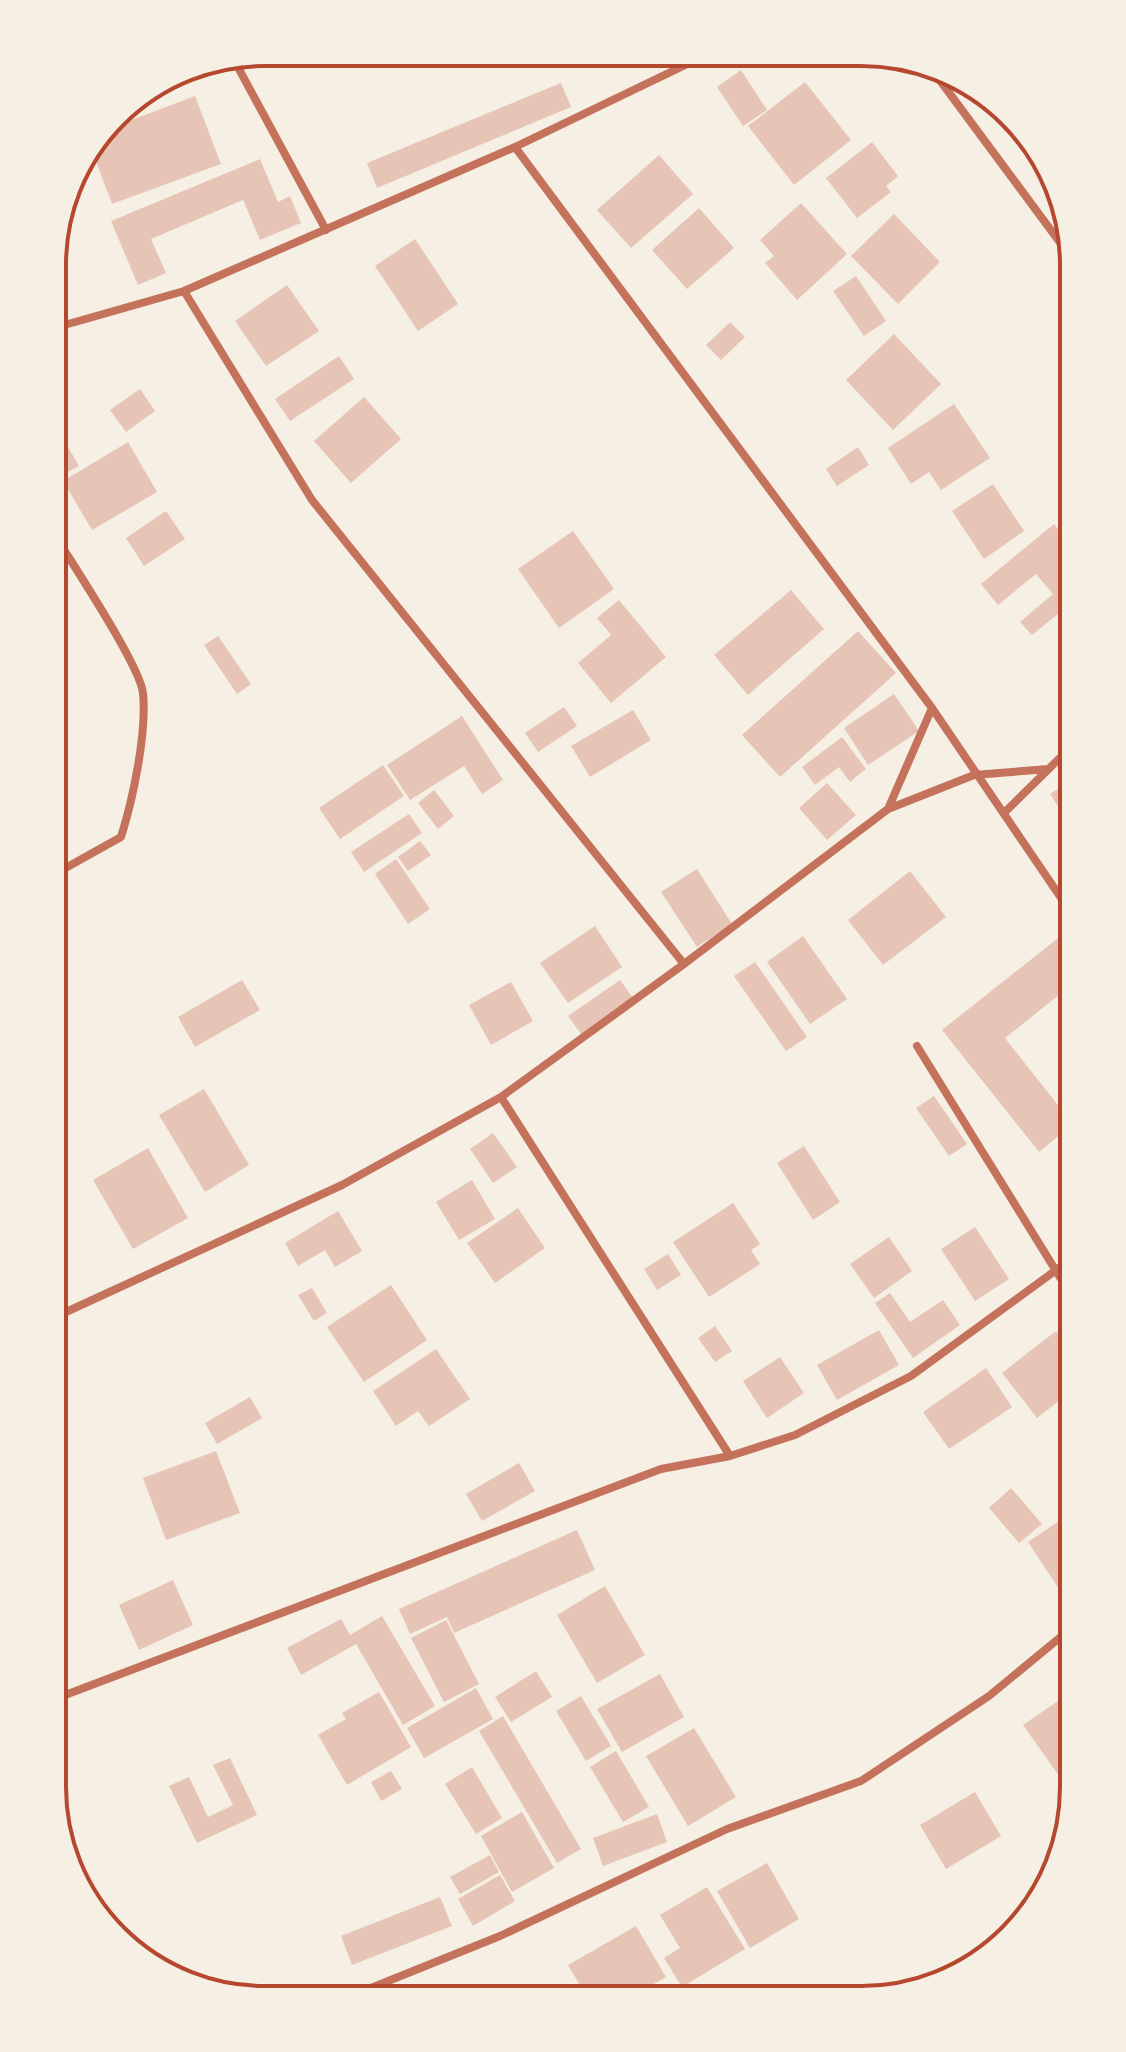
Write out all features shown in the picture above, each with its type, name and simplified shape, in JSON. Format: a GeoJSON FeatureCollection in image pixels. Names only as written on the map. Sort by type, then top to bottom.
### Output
{"type":"FeatureCollection","features":[{"type":"Feature","properties":{"kind":"street"},"geometry":{"type":"LineString","coordinates":[[66,325],[184,291],[515,147],[683,66]]}},
{"type":"Feature","properties":{"kind":"street"},"geometry":{"type":"LineString","coordinates":[[238,68],[326,230]]}},
{"type":"Feature","properties":{"kind":"street"},"geometry":{"type":"LineString","coordinates":[[943,84],[1058,240]]}},
{"type":"Feature","properties":{"kind":"street"},"geometry":{"type":"LineString","coordinates":[[515,147],[932,708],[974,775],[1004,813],[1060,896]]}},
{"type":"Feature","properties":{"kind":"street"},"geometry":{"type":"LineString","coordinates":[[184,291],[312,500],[684,964]]}},
{"type":"Feature","properties":{"kind":"street"},"geometry":{"type":"LineString","coordinates":[[66,555],[143,691],[135,792],[121,837],[66,868]]}},
{"type":"Feature","properties":{"kind":"street"},"geometry":{"type":"LineString","coordinates":[[888,809],[932,708]]}},
{"type":"Feature","properties":{"kind":"street"},"geometry":{"type":"LineString","coordinates":[[1004,813],[1060,757]]}},
{"type":"Feature","properties":{"kind":"street"},"geometry":{"type":"LineString","coordinates":[[66,1312],[342,1185],[501,1097],[684,964],[888,809],[974,775],[1048,769]]}},
{"type":"Feature","properties":{"kind":"street"},"geometry":{"type":"LineString","coordinates":[[917,1046],[1060,1279]]}},
{"type":"Feature","properties":{"kind":"street"},"geometry":{"type":"LineString","coordinates":[[501,1097],[730,1456]]}},
{"type":"Feature","properties":{"kind":"street"},"geometry":{"type":"LineString","coordinates":[[66,1695],[661,1469],[730,1456],[795,1435],[911,1376],[1060,1269]]}},
{"type":"Feature","properties":{"kind":"street"},"geometry":{"type":"LineString","coordinates":[[376,1986],[500,1936],[727,1829],[861,1781],[989,1696],[1060,1638]]}},
{"type":"Feature","properties":{"kind":"building"},"geometry":{"type":"Polygon","coordinates":[[[741,70],[767,110],[743,126],[717,87],[741,70]]]}},
{"type":"Feature","properties":{"kind":"building"},"geometry":{"type":"Polygon","coordinates":[[[805,82],[851,140],[794,185],[748,126],[805,82]]]}},
{"type":"Feature","properties":{"kind":"building"},"geometry":{"type":"Polygon","coordinates":[[[561,83],[571,107],[377,188],[367,163],[561,83]]]}},
{"type":"Feature","properties":{"kind":"building"},"geometry":{"type":"Polygon","coordinates":[[[195,96],[221,164],[112,204],[96,161],[128,122],[195,96]]]}},
{"type":"Feature","properties":{"kind":"building"},"geometry":{"type":"Polygon","coordinates":[[[872,142],[898,176],[886,186],[891,192],[857,218],[826,178],[872,142]]]}},
{"type":"Feature","properties":{"kind":"building"},"geometry":{"type":"Polygon","coordinates":[[[659,155],[693,194],[631,248],[597,210],[659,155]]]}},
{"type":"Feature","properties":{"kind":"building"},"geometry":{"type":"Polygon","coordinates":[[[260,159],[278,202],[290,196],[301,223],[260,240],[243,200],[151,239],[166,273],[138,285],[111,221],[260,159]]]}},
{"type":"Feature","properties":{"kind":"building"},"geometry":{"type":"Polygon","coordinates":[[[801,203],[847,254],[797,300],[765,263],[774,256],[760,240],[801,203]]]}},
{"type":"Feature","properties":{"kind":"building"},"geometry":{"type":"Polygon","coordinates":[[[699,208],[734,248],[687,289],[652,250],[699,208]]]}},
{"type":"Feature","properties":{"kind":"building"},"geometry":{"type":"Polygon","coordinates":[[[894,214],[940,262],[898,304],[851,256],[894,214]]]}},
{"type":"Feature","properties":{"kind":"building"},"geometry":{"type":"Polygon","coordinates":[[[415,239],[458,304],[418,331],[375,266],[415,239]]]}},
{"type":"Feature","properties":{"kind":"building"},"geometry":{"type":"Polygon","coordinates":[[[856,276],[886,321],[864,336],[833,291],[856,276]]]}},
{"type":"Feature","properties":{"kind":"building"},"geometry":{"type":"Polygon","coordinates":[[[287,285],[319,331],[266,366],[235,321],[287,285]]]}},
{"type":"Feature","properties":{"kind":"building"},"geometry":{"type":"Polygon","coordinates":[[[730,322],[745,337],[721,360],[706,345],[730,322]]]}},
{"type":"Feature","properties":{"kind":"building"},"geometry":{"type":"Polygon","coordinates":[[[894,334],[941,384],[893,430],[846,380],[894,334]]]}},
{"type":"Feature","properties":{"kind":"building"},"geometry":{"type":"Polygon","coordinates":[[[339,356],[354,379],[290,421],[275,399],[339,356]]]}},
{"type":"Feature","properties":{"kind":"building"},"geometry":{"type":"Polygon","coordinates":[[[140,389],[155,411],[126,432],[110,410],[140,389]]]}},
{"type":"Feature","properties":{"kind":"building"},"geometry":{"type":"Polygon","coordinates":[[[364,397],[401,439],[351,483],[314,441],[364,397]]]}},
{"type":"Feature","properties":{"kind":"building"},"geometry":{"type":"Polygon","coordinates":[[[954,404],[990,458],[941,490],[929,472],[911,484],[888,448],[954,404]]]}},
{"type":"Feature","properties":{"kind":"building"},"geometry":{"type":"Polygon","coordinates":[[[128,442],[157,492],[92,530],[66,486],[66,479],[128,442]]]}},
{"type":"Feature","properties":{"kind":"building"},"geometry":{"type":"Polygon","coordinates":[[[66,444],[79,466],[66,473],[66,444]]]}},
{"type":"Feature","properties":{"kind":"building"},"geometry":{"type":"Polygon","coordinates":[[[858,447],[869,465],[837,486],[826,469],[858,447]]]}},
{"type":"Feature","properties":{"kind":"building"},"geometry":{"type":"Polygon","coordinates":[[[993,484],[1024,531],[984,559],[952,511],[993,484]]]}},
{"type":"Feature","properties":{"kind":"building"},"geometry":{"type":"Polygon","coordinates":[[[166,511],[185,539],[144,566],[126,538],[166,511]]]}},
{"type":"Feature","properties":{"kind":"building"},"geometry":{"type":"Polygon","coordinates":[[[1054,524],[1060,531],[1060,612],[1032,635],[1020,622],[1053,594],[1036,574],[998,605],[981,584],[1054,524]]]}},
{"type":"Feature","properties":{"kind":"building"},"geometry":{"type":"Polygon","coordinates":[[[573,531],[614,589],[559,628],[518,569],[573,531]]]}},
{"type":"Feature","properties":{"kind":"building"},"geometry":{"type":"Polygon","coordinates":[[[791,590],[824,629],[748,695],[714,655],[791,590]]]}},
{"type":"Feature","properties":{"kind":"building"},"geometry":{"type":"Polygon","coordinates":[[[619,600],[666,657],[611,703],[578,663],[611,635],[597,618],[619,600]]]}},
{"type":"Feature","properties":{"kind":"building"},"geometry":{"type":"Polygon","coordinates":[[[858,631],[896,673],[780,777],[742,735],[858,631]]]}},
{"type":"Feature","properties":{"kind":"building"},"geometry":{"type":"Polygon","coordinates":[[[218,636],[251,684],[237,694],[204,645],[218,636]]]}},
{"type":"Feature","properties":{"kind":"building"},"geometry":{"type":"Polygon","coordinates":[[[894,694],[919,731],[868,765],[844,728],[894,694]]]}},
{"type":"Feature","properties":{"kind":"building"},"geometry":{"type":"Polygon","coordinates":[[[564,707],[577,726],[538,752],[525,733],[564,707]]]}},
{"type":"Feature","properties":{"kind":"building"},"geometry":{"type":"Polygon","coordinates":[[[633,710],[651,740],[590,777],[571,746],[633,710]]]}},
{"type":"Feature","properties":{"kind":"building"},"geometry":{"type":"Polygon","coordinates":[[[462,716],[503,780],[482,794],[464,766],[410,800],[387,765],[462,716]]]}},
{"type":"Feature","properties":{"kind":"building"},"geometry":{"type":"Polygon","coordinates":[[[842,737],[866,769],[850,782],[839,767],[815,785],[802,767],[842,737]]]}},
{"type":"Feature","properties":{"kind":"building"},"geometry":{"type":"Polygon","coordinates":[[[383,765],[404,796],[340,839],[319,808],[383,765]]]}},
{"type":"Feature","properties":{"kind":"building"},"geometry":{"type":"Polygon","coordinates":[[[827,783],[856,815],[827,840],[799,808],[827,783]]]}},
{"type":"Feature","properties":{"kind":"building"},"geometry":{"type":"Polygon","coordinates":[[[1060,787],[1060,809],[1050,794],[1060,787]]]}},
{"type":"Feature","properties":{"kind":"building"},"geometry":{"type":"Polygon","coordinates":[[[434,790],[454,816],[438,829],[418,803],[434,790]]]}},
{"type":"Feature","properties":{"kind":"building"},"geometry":{"type":"Polygon","coordinates":[[[409,814],[422,833],[364,872],[351,852],[409,814]]]}},
{"type":"Feature","properties":{"kind":"building"},"geometry":{"type":"Polygon","coordinates":[[[420,841],[431,855],[408,871],[398,857],[420,841]]]}},
{"type":"Feature","properties":{"kind":"building"},"geometry":{"type":"Polygon","coordinates":[[[396,859],[430,909],[408,924],[375,874],[396,859]]]}},
{"type":"Feature","properties":{"kind":"building"},"geometry":{"type":"Polygon","coordinates":[[[697,869],[732,924],[697,947],[661,892],[697,869]]]}},
{"type":"Feature","properties":{"kind":"building"},"geometry":{"type":"Polygon","coordinates":[[[910,871],[946,917],[883,965],[848,920],[910,871]]]}},
{"type":"Feature","properties":{"kind":"building"},"geometry":{"type":"Polygon","coordinates":[[[595,926],[622,967],[568,1003],[540,963],[595,926]]]}},
{"type":"Feature","properties":{"kind":"building"},"geometry":{"type":"Polygon","coordinates":[[[803,936],[847,999],[810,1024],[767,962],[803,936]]]}},
{"type":"Feature","properties":{"kind":"building"},"geometry":{"type":"Polygon","coordinates":[[[1060,937],[1060,994],[1005,1038],[1060,1108],[1060,1135],[1039,1152],[942,1030],[1060,937]]]}},
{"type":"Feature","properties":{"kind":"building"},"geometry":{"type":"Polygon","coordinates":[[[755,962],[807,1037],[786,1051],[734,976],[755,962]]]}},
{"type":"Feature","properties":{"kind":"building"},"geometry":{"type":"Polygon","coordinates":[[[242,980],[260,1010],[195,1047],[178,1017],[242,980]]]}},
{"type":"Feature","properties":{"kind":"building"},"geometry":{"type":"Polygon","coordinates":[[[620,980],[636,1002],[584,1038],[568,1016],[620,980]]]}},
{"type":"Feature","properties":{"kind":"building"},"geometry":{"type":"Polygon","coordinates":[[[511,982],[533,1021],[491,1045],[469,1005],[511,982]]]}},
{"type":"Feature","properties":{"kind":"building"},"geometry":{"type":"Polygon","coordinates":[[[204,1089],[249,1165],[205,1192],[159,1115],[204,1089]]]}},
{"type":"Feature","properties":{"kind":"building"},"geometry":{"type":"Polygon","coordinates":[[[934,1096],[967,1144],[949,1156],[916,1108],[934,1096]]]}},
{"type":"Feature","properties":{"kind":"building"},"geometry":{"type":"Polygon","coordinates":[[[493,1133],[517,1167],[493,1183],[470,1149],[493,1133]]]}},
{"type":"Feature","properties":{"kind":"building"},"geometry":{"type":"Polygon","coordinates":[[[804,1146],[840,1202],[813,1220],[777,1163],[804,1146]]]}},
{"type":"Feature","properties":{"kind":"building"},"geometry":{"type":"Polygon","coordinates":[[[148,1148],[188,1218],[133,1249],[93,1180],[148,1148]]]}},
{"type":"Feature","properties":{"kind":"building"},"geometry":{"type":"Polygon","coordinates":[[[472,1180],[495,1219],[459,1240],[436,1202],[472,1180]]]}},
{"type":"Feature","properties":{"kind":"building"},"geometry":{"type":"Polygon","coordinates":[[[733,1203],[760,1244],[751,1250],[760,1264],[709,1297],[673,1242],[733,1203]]]}},
{"type":"Feature","properties":{"kind":"building"},"geometry":{"type":"Polygon","coordinates":[[[518,1208],[545,1248],[495,1283],[467,1243],[518,1208]]]}},
{"type":"Feature","properties":{"kind":"building"},"geometry":{"type":"Polygon","coordinates":[[[338,1211],[362,1251],[335,1267],[325,1250],[298,1266],[285,1243],[338,1211]]]}},
{"type":"Feature","properties":{"kind":"building"},"geometry":{"type":"Polygon","coordinates":[[[975,1227],[1009,1279],[975,1301],[941,1249],[975,1227]]]}},
{"type":"Feature","properties":{"kind":"building"},"geometry":{"type":"Polygon","coordinates":[[[889,1237],[912,1271],[874,1298],[850,1264],[889,1237]]]}},
{"type":"Feature","properties":{"kind":"building"},"geometry":{"type":"Polygon","coordinates":[[[668,1254],[681,1275],[657,1290],[644,1269],[668,1254]]]}},
{"type":"Feature","properties":{"kind":"building"},"geometry":{"type":"Polygon","coordinates":[[[391,1285],[427,1340],[364,1382],[327,1327],[391,1285]]]}},
{"type":"Feature","properties":{"kind":"building"},"geometry":{"type":"Polygon","coordinates":[[[312,1288],[327,1313],[314,1321],[298,1295],[312,1288]]]}},
{"type":"Feature","properties":{"kind":"building"},"geometry":{"type":"Polygon","coordinates":[[[890,1293],[910,1322],[943,1300],[960,1325],[913,1358],[875,1303],[890,1293]]]}},
{"type":"Feature","properties":{"kind":"building"},"geometry":{"type":"Polygon","coordinates":[[[715,1326],[732,1351],[715,1362],[698,1338],[715,1326]]]}},
{"type":"Feature","properties":{"kind":"building"},"geometry":{"type":"Polygon","coordinates":[[[879,1330],[899,1365],[837,1400],[817,1365],[879,1330]]]}},
{"type":"Feature","properties":{"kind":"building"},"geometry":{"type":"Polygon","coordinates":[[[1056,1331],[1060,1336],[1060,1400],[1037,1418],[1002,1373],[1056,1331]]]}},
{"type":"Feature","properties":{"kind":"building"},"geometry":{"type":"Polygon","coordinates":[[[436,1349],[470,1399],[429,1426],[418,1411],[396,1426],[373,1391],[436,1349]]]}},
{"type":"Feature","properties":{"kind":"building"},"geometry":{"type":"Polygon","coordinates":[[[780,1357],[804,1393],[767,1418],[743,1381],[780,1357]]]}},
{"type":"Feature","properties":{"kind":"building"},"geometry":{"type":"Polygon","coordinates":[[[986,1368],[1012,1407],[949,1449],[923,1412],[986,1368]]]}},
{"type":"Feature","properties":{"kind":"building"},"geometry":{"type":"Polygon","coordinates":[[[250,1397],[262,1418],[217,1444],[205,1423],[250,1397]]]}},
{"type":"Feature","properties":{"kind":"building"},"geometry":{"type":"Polygon","coordinates":[[[216,1451],[240,1513],[166,1540],[143,1478],[216,1451]]]}},
{"type":"Feature","properties":{"kind":"building"},"geometry":{"type":"Polygon","coordinates":[[[519,1463],[535,1491],[482,1521],[466,1494],[519,1463]]]}},
{"type":"Feature","properties":{"kind":"building"},"geometry":{"type":"Polygon","coordinates":[[[1011,1488],[1042,1524],[1019,1543],[989,1508],[1011,1488]]]}},
{"type":"Feature","properties":{"kind":"building"},"geometry":{"type":"Polygon","coordinates":[[[1060,1520],[1060,1590],[1028,1542],[1060,1520]]]}},
{"type":"Feature","properties":{"kind":"building"},"geometry":{"type":"Polygon","coordinates":[[[577,1530],[595,1570],[454,1633],[447,1617],[410,1634],[399,1609],[577,1530]]]}},
{"type":"Feature","properties":{"kind":"building"},"geometry":{"type":"Polygon","coordinates":[[[173,1580],[193,1625],[139,1650],[119,1605],[173,1580]]]}},
{"type":"Feature","properties":{"kind":"building"},"geometry":{"type":"Polygon","coordinates":[[[605,1586],[645,1655],[597,1683],[557,1615],[605,1586]]]}},
{"type":"Feature","properties":{"kind":"building"},"geometry":{"type":"Polygon","coordinates":[[[382,1616],[435,1706],[403,1725],[356,1644],[301,1675],[287,1648],[341,1619],[350,1635],[382,1616]]]}},
{"type":"Feature","properties":{"kind":"building"},"geometry":{"type":"Polygon","coordinates":[[[446,1620],[479,1684],[444,1702],[411,1638],[446,1620]]]}},
{"type":"Feature","properties":{"kind":"building"},"geometry":{"type":"Polygon","coordinates":[[[536,1671],[552,1697],[511,1722],[495,1697],[536,1671]]]}},
{"type":"Feature","properties":{"kind":"building"},"geometry":{"type":"Polygon","coordinates":[[[660,1674],[684,1717],[622,1752],[597,1709],[660,1674]]]}},
{"type":"Feature","properties":{"kind":"building"},"geometry":{"type":"Polygon","coordinates":[[[476,1688],[493,1719],[424,1758],[407,1728],[476,1688]]]}},
{"type":"Feature","properties":{"kind":"building"},"geometry":{"type":"Polygon","coordinates":[[[379,1692],[411,1747],[347,1785],[318,1735],[346,1719],[342,1713],[379,1692]]]}},
{"type":"Feature","properties":{"kind":"building"},"geometry":{"type":"Polygon","coordinates":[[[581,1696],[611,1746],[586,1761],[556,1711],[581,1696]]]}},
{"type":"Feature","properties":{"kind":"building"},"geometry":{"type":"Polygon","coordinates":[[[1060,1700],[1060,1777],[1023,1725],[1060,1700]]]}},
{"type":"Feature","properties":{"kind":"building"},"geometry":{"type":"Polygon","coordinates":[[[503,1716],[581,1849],[557,1863],[479,1731],[503,1716]]]}},
{"type":"Feature","properties":{"kind":"building"},"geometry":{"type":"Polygon","coordinates":[[[694,1728],[736,1797],[688,1826],[646,1756],[694,1728]]]}},
{"type":"Feature","properties":{"kind":"building"},"geometry":{"type":"Polygon","coordinates":[[[616,1751],[649,1807],[623,1822],[590,1767],[616,1751]]]}},
{"type":"Feature","properties":{"kind":"building"},"geometry":{"type":"Polygon","coordinates":[[[230,1758],[257,1815],[197,1843],[169,1786],[189,1777],[208,1817],[233,1805],[213,1765],[230,1758]]]}},
{"type":"Feature","properties":{"kind":"building"},"geometry":{"type":"Polygon","coordinates":[[[472,1767],[502,1818],[476,1834],[445,1784],[472,1767]]]}},
{"type":"Feature","properties":{"kind":"building"},"geometry":{"type":"Polygon","coordinates":[[[391,1771],[402,1789],[381,1801],[371,1782],[391,1771]]]}},
{"type":"Feature","properties":{"kind":"building"},"geometry":{"type":"Polygon","coordinates":[[[975,1792],[1001,1836],[946,1869],[920,1825],[975,1792]]]}},
{"type":"Feature","properties":{"kind":"building"},"geometry":{"type":"Polygon","coordinates":[[[522,1812],[554,1868],[512,1892],[481,1836],[522,1812]]]}},
{"type":"Feature","properties":{"kind":"building"},"geometry":{"type":"Polygon","coordinates":[[[657,1814],[667,1842],[603,1866],[593,1838],[657,1814]]]}},
{"type":"Feature","properties":{"kind":"building"},"geometry":{"type":"Polygon","coordinates":[[[490,1855],[499,1872],[460,1894],[450,1877],[490,1855]]]}},
{"type":"Feature","properties":{"kind":"building"},"geometry":{"type":"Polygon","coordinates":[[[767,1863],[799,1919],[750,1948],[717,1891],[767,1863]]]}},
{"type":"Feature","properties":{"kind":"building"},"geometry":{"type":"Polygon","coordinates":[[[500,1875],[515,1901],[473,1926],[458,1899],[500,1875]]]}},
{"type":"Feature","properties":{"kind":"building"},"geometry":{"type":"Polygon","coordinates":[[[707,1887],[745,1949],[681,1986],[664,1958],[680,1948],[660,1915],[707,1887]]]}},
{"type":"Feature","properties":{"kind":"building"},"geometry":{"type":"Polygon","coordinates":[[[440,1897],[452,1926],[352,1965],[341,1936],[440,1897]]]}},
{"type":"Feature","properties":{"kind":"building"},"geometry":{"type":"Polygon","coordinates":[[[636,1926],[666,1977],[650,1986],[580,1986],[568,1965],[636,1926]]]}}]}
